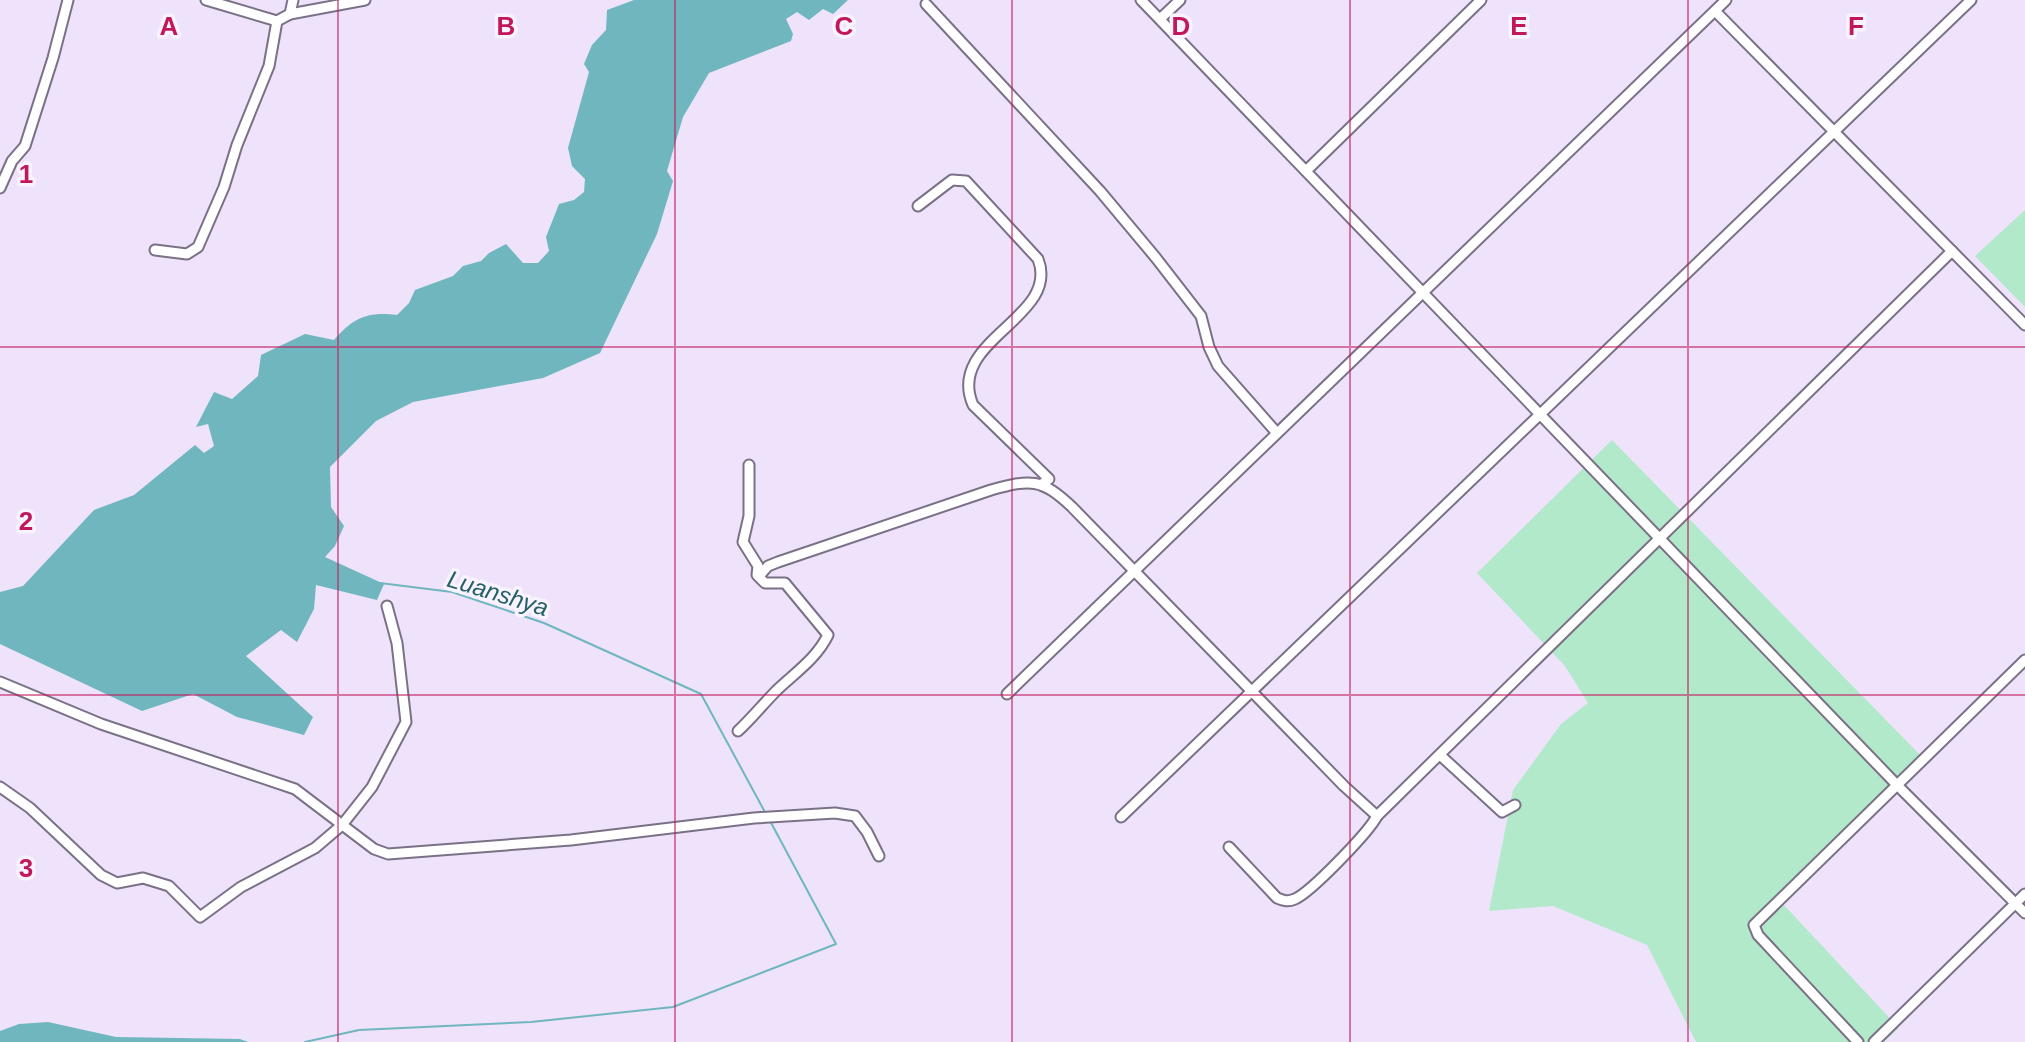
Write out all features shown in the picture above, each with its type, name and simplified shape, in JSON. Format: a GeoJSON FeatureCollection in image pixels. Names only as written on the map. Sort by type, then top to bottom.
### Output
{"type":"FeatureCollection","features":[{"type":"Feature","properties":{"kind":"street"},"geometry":{"type":"LineString","coordinates":[[0,188],[12,161],[25,146],[68,0]]}},
{"type":"Feature","properties":{"kind":"street"},"geometry":{"type":"LineString","coordinates":[[206,0],[277,21],[290,14],[365,0]]}},
{"type":"Feature","properties":{"kind":"street"},"geometry":{"type":"LineString","coordinates":[[290,14],[293,0]]}},
{"type":"Feature","properties":{"kind":"street"},"geometry":{"type":"LineString","coordinates":[[1141,0],[1898,786],[2025,913]]}},
{"type":"Feature","properties":{"kind":"street"},"geometry":{"type":"LineString","coordinates":[[1160,19],[1180,0]]}},
{"type":"Feature","properties":{"kind":"street"},"geometry":{"type":"LineString","coordinates":[[1306,171],[1481,0]]}},
{"type":"Feature","properties":{"kind":"street"},"geometry":{"type":"LineString","coordinates":[[1007,694],[1726,0]]}},
{"type":"Feature","properties":{"kind":"street"},"geometry":{"type":"LineString","coordinates":[[1121,817],[1971,0]]}},
{"type":"Feature","properties":{"kind":"street"},"geometry":{"type":"LineString","coordinates":[[926,4],[1100,191],[1156,258],[1201,316],[1209,347],[1218,366],[1277,433]]}},
{"type":"Feature","properties":{"kind":"street"},"geometry":{"type":"LineString","coordinates":[[1715,11],[2025,325]]}},
{"type":"Feature","properties":{"kind":"street"},"geometry":{"type":"LineString","coordinates":[[155,250],[187,254],[198,247],[269,66],[277,21]]}},
{"type":"Feature","properties":{"kind":"street"},"geometry":{"type":"LineString","coordinates":[[918,206],[952,180],[966,181],[1038,259],[1042,269],[1038,293],[973,363],[967,379],[973,405],[1049,479],[1042,484]]}},
{"type":"Feature","properties":{"kind":"street"},"geometry":{"type":"LineString","coordinates":[[1229,847],[1277,898],[1285,902],[1300,897],[1368,830],[1377,816],[1952,251]]}},
{"type":"Feature","properties":{"kind":"street"},"geometry":{"type":"LineString","coordinates":[[738,731],[806,665],[828,635],[785,583],[765,583],[757,575],[758,566],[743,542],[749,516],[749,465]]}},
{"type":"Feature","properties":{"kind":"street"},"geometry":{"type":"LineString","coordinates":[[760,575],[768,566],[778,562],[991,490],[1011,484],[1042,484],[1054,490],[1072,507],[1344,786],[1377,816]]}},
{"type":"Feature","properties":{"kind":"street"},"geometry":{"type":"LineString","coordinates":[[0,787],[30,808],[101,875],[117,883],[143,878],[169,886],[200,917],[241,887],[305,854],[342,825],[372,787],[406,722],[397,643],[387,606]]}},
{"type":"Feature","properties":{"kind":"street"},"geometry":{"type":"LineString","coordinates":[[1858,1042],[1758,935],[1754,925],[2025,660]]}},
{"type":"Feature","properties":{"kind":"street"},"geometry":{"type":"LineString","coordinates":[[0,682],[101,724],[295,789],[374,849],[388,854],[571,840],[754,818],[848,814],[855,816],[863,826],[879,856]]}},
{"type":"Feature","properties":{"kind":"street"},"geometry":{"type":"LineString","coordinates":[[1440,755],[1502,812],[1515,805]]}},
{"type":"Feature","properties":{"kind":"street"},"geometry":{"type":"LineString","coordinates":[[1875,1041],[2025,894]]}},
{"type":"Feature","properties":{"kind":"shaded area"},"geometry":{"type":"Polygon","coordinates":[[[634,0],[848,0],[833,14],[823,9],[809,20],[797,12],[786,19],[793,34],[791,41],[709,73],[683,117],[667,171],[673,181],[657,234],[600,353],[543,378],[413,402],[376,421],[330,467],[331,507],[344,526],[335,546],[325,557],[384,584],[377,600],[316,585],[314,609],[297,642],[281,630],[246,656],[313,717],[304,735],[237,717],[193,694],[142,711],[0,644],[0,592],[23,586],[94,510],[134,495],[195,445],[204,453],[214,446],[208,424],[196,427],[214,392],[232,399],[258,376],[261,355],[305,334],[334,340],[354,321],[369,315],[397,315],[409,303],[415,290],[453,276],[463,266],[481,261],[506,244],[523,263],[538,263],[549,251],[546,237],[559,204],[574,200],[584,192],[585,179],[572,166],[568,148],[589,72],[584,64],[592,45],[606,30],[607,10],[634,0]]]}},
{"type":"Feature","properties":{"kind":"shaded area"},"geometry":{"type":"Polygon","coordinates":[[[2025,210],[2025,307],[1975,256],[2025,210]]]}},
{"type":"Feature","properties":{"kind":"shaded area"},"geometry":{"type":"Polygon","coordinates":[[[1612,440],[1927,762],[1783,904],[1899,1028],[1884,1042],[1696,1042],[1647,945],[1553,906],[1489,911],[1513,790],[1561,724],[1588,703],[1565,666],[1477,573],[1612,440]]]}},
{"type":"Feature","properties":{"kind":"shaded area"},"geometry":{"type":"Polygon","coordinates":[[[48,1022],[116,1037],[240,1039],[248,1042],[0,1042],[0,1031],[19,1024],[48,1022]]]}},
{"type":"Feature","properties":{"kind":"waterway","name":"Luanshya"},"geometry":{"type":"LineString","coordinates":[[380,583],[452,592],[544,623],[701,694],[766,814]]}},
{"type":"Feature","properties":{"kind":"waterway","name":"Luanshya"},"geometry":{"type":"LineString","coordinates":[[305,1042],[359,1030],[531,1022],[673,1007],[836,944],[769,819]]}}]}
